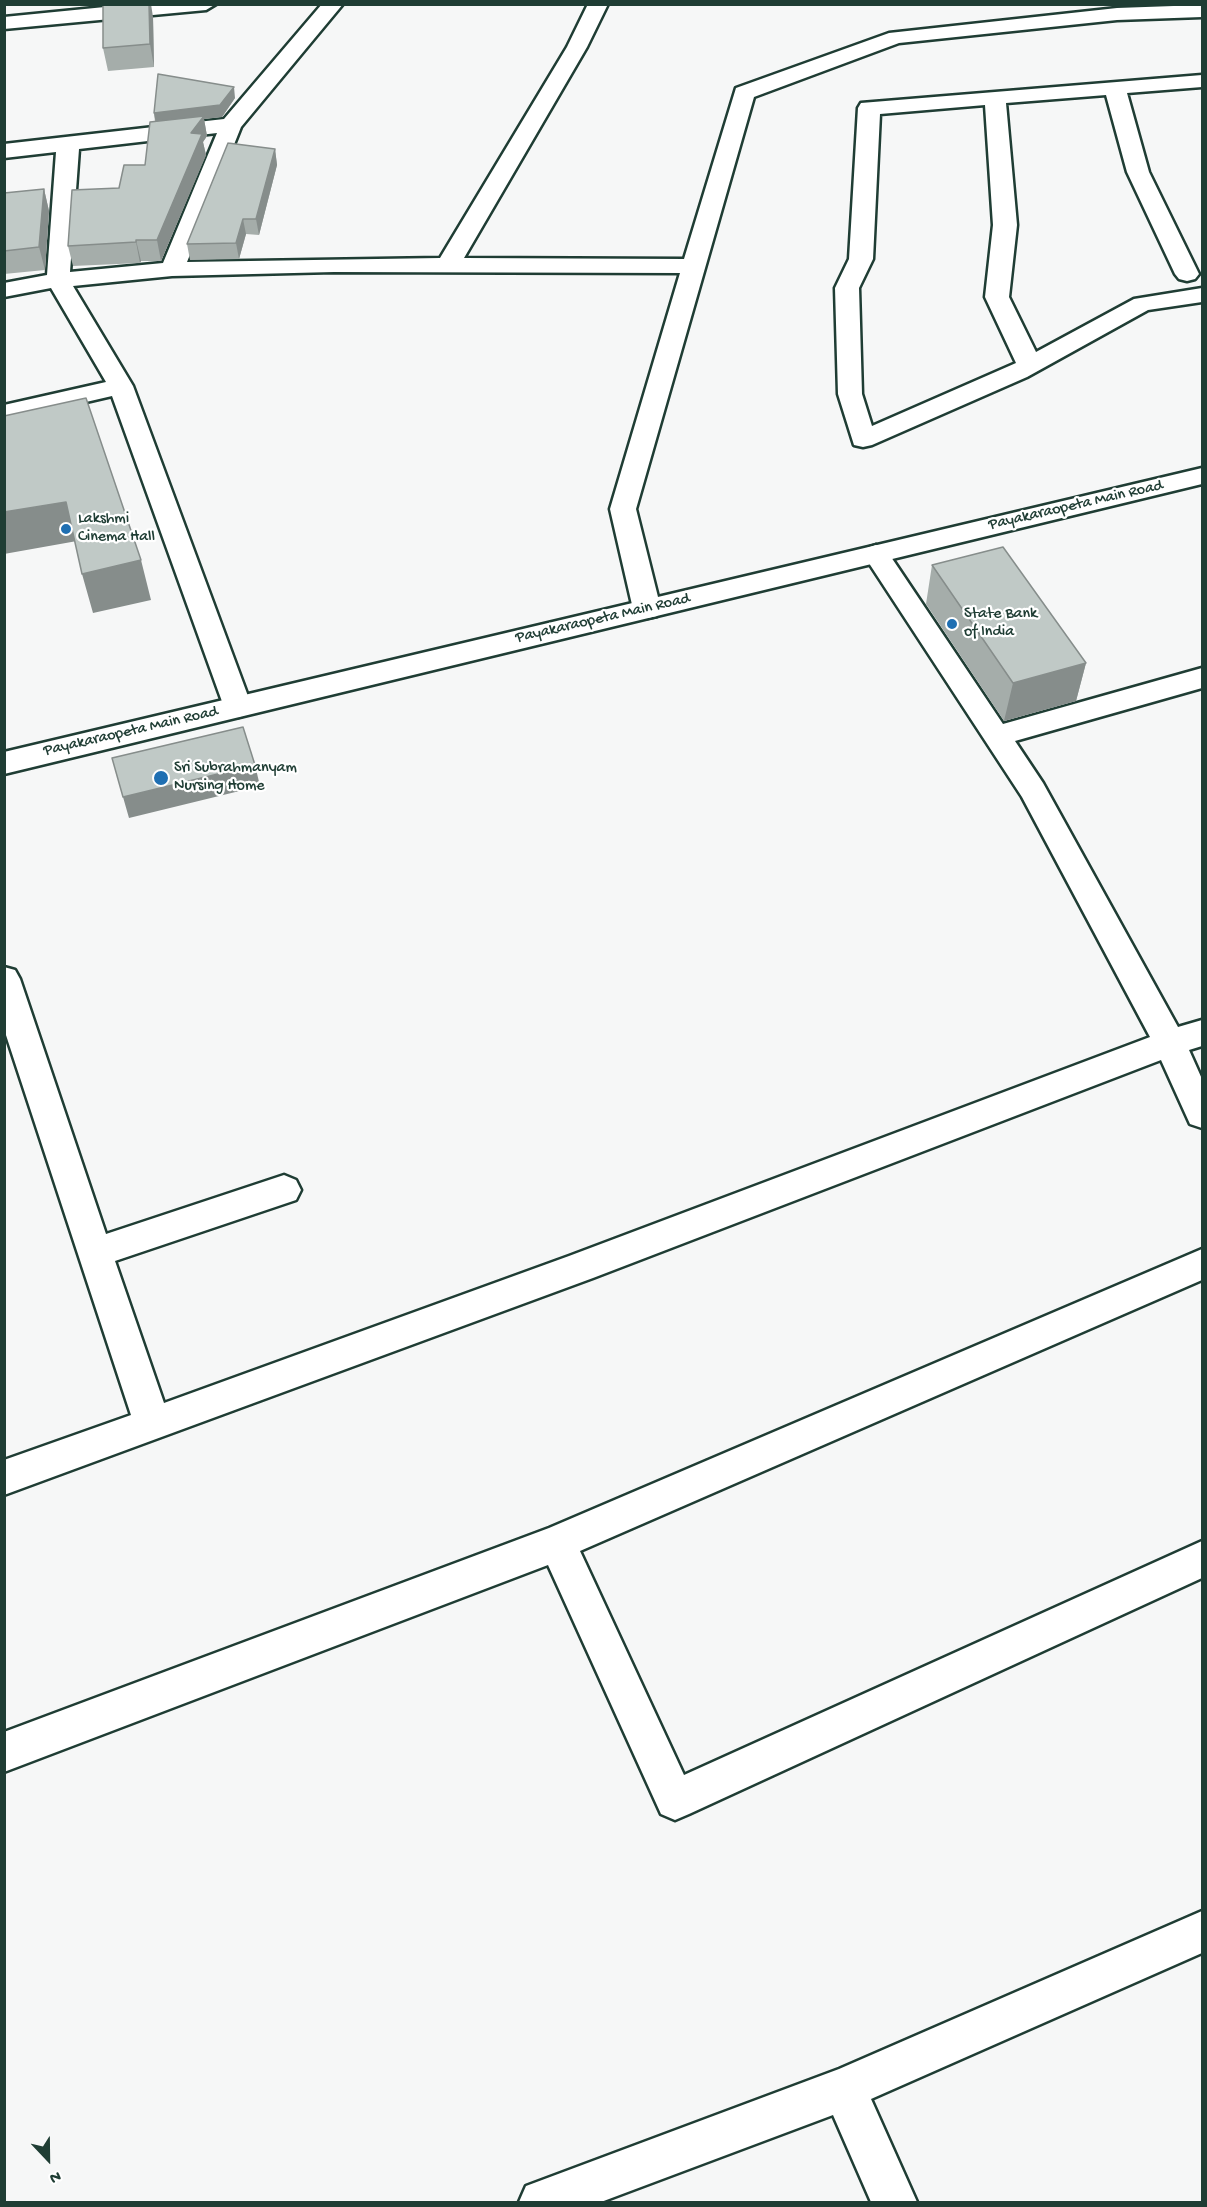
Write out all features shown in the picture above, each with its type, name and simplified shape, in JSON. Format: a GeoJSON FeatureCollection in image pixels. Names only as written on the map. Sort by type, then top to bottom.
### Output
{"type":"FeatureCollection","features":[{"type":"Feature","properties":{"kind":"street"},"geometry":{"type":"LineString","coordinates":[[4,23],[206,4]]}},
{"type":"Feature","properties":{"kind":"street"},"geometry":{"type":"LineString","coordinates":[[172,269],[231,125],[333,4]]}},
{"type":"Feature","properties":{"kind":"street"},"geometry":{"type":"LineString","coordinates":[[448,266],[577,47],[598,4]]}},
{"type":"Feature","properties":{"kind":"street"},"geometry":{"type":"LineString","coordinates":[[646,609],[623,509],[744,93],[896,37],[1106,15],[1199,9]]}},
{"type":"Feature","properties":{"kind":"street"},"geometry":{"type":"LineString","coordinates":[[1114,88],[1138,172],[1195,269],[1142,304],[1030,366],[863,440],[850,394],[848,288],[861,260],[869,108],[995,99],[1114,88],[1203,81]]}},
{"type":"Feature","properties":{"kind":"street"},"geometry":{"type":"LineString","coordinates":[[995,99],[1005,225],[997,297],[1030,366]]}},
{"type":"Feature","properties":{"kind":"street"},"geometry":{"type":"LineString","coordinates":[[4,151],[231,125]]}},
{"type":"Feature","properties":{"kind":"street"},"geometry":{"type":"LineString","coordinates":[[68,142],[58,280],[121,386],[238,707]]}},
{"type":"Feature","properties":{"kind":"street"},"geometry":{"type":"LineString","coordinates":[[4,290],[58,280],[172,269],[692,266]]}},
{"type":"Feature","properties":{"kind":"street"},"geometry":{"type":"LineString","coordinates":[[1142,304],[1203,295]]}},
{"type":"Feature","properties":{"kind":"street"},"geometry":{"type":"LineString","coordinates":[[4,413],[121,386]]}},
{"type":"Feature","properties":{"kind":"street","name":"Payakaraopeta Main Road"},"geometry":{"type":"LineString","coordinates":[[4,763],[1203,476]]}},
{"type":"Feature","properties":{"kind":"street"},"geometry":{"type":"LineString","coordinates":[[876,554],[1033,791],[1170,1043],[1203,1114]]}},
{"type":"Feature","properties":{"kind":"street"},"geometry":{"type":"LineString","coordinates":[[996,736],[1203,678]]}},
{"type":"Feature","properties":{"kind":"street"},"geometry":{"type":"LineString","coordinates":[[4,979],[153,1425]]}},
{"type":"Feature","properties":{"kind":"street"},"geometry":{"type":"LineString","coordinates":[[4,1478],[581,1267],[1170,1043],[1203,1033]]}},
{"type":"Feature","properties":{"kind":"street"},"geometry":{"type":"LineString","coordinates":[[96,1252],[284,1190]]}},
{"type":"Feature","properties":{"kind":"street"},"geometry":{"type":"LineString","coordinates":[[4,1752],[557,1543],[1203,1264]]}},
{"type":"Feature","properties":{"kind":"street"},"geometry":{"type":"LineString","coordinates":[[557,1543],[675,1800],[1203,1559]]}},
{"type":"Feature","properties":{"kind":"street"},"geometry":{"type":"LineString","coordinates":[[542,2202],[844,2089],[1203,1932]]}},
{"type":"Feature","properties":{"kind":"street"},"geometry":{"type":"LineString","coordinates":[[844,2089],[894,2202]]}},
{"type":"Feature","properties":{"kind":"building"},"geometry":{"type":"Polygon","coordinates":[[[103,4],[149,4],[150,44],[103,48],[103,4]]]}},
{"type":"Feature","properties":{"kind":"building"},"geometry":{"type":"Polygon","coordinates":[[[158,74],[234,87],[220,105],[154,113],[158,74]]]}},
{"type":"Feature","properties":{"kind":"building"},"geometry":{"type":"Polygon","coordinates":[[[204,116],[191,133],[202,134],[157,240],[68,246],[72,190],[119,188],[124,165],[145,165],[150,122],[204,116]]]}},
{"type":"Feature","properties":{"kind":"building"},"geometry":{"type":"Polygon","coordinates":[[[228,143],[275,149],[256,219],[243,219],[236,243],[187,244],[228,143]]]}},
{"type":"Feature","properties":{"kind":"building"},"geometry":{"type":"Polygon","coordinates":[[[44,189],[39,247],[4,251],[4,193],[44,189]]]}},
{"type":"Feature","properties":{"kind":"building"},"geometry":{"type":"Polygon","coordinates":[[[86,398],[141,560],[82,574],[66,502],[4,512],[4,416],[86,398]]]}},
{"type":"Feature","properties":{"kind":"building"},"geometry":{"type":"Polygon","coordinates":[[[1003,547],[1086,663],[1013,683],[932,565],[1003,547]]]}},
{"type":"Feature","properties":{"kind":"building"},"geometry":{"type":"Polygon","coordinates":[[[243,727],[255,765],[123,797],[112,758],[243,727]]]}},
{"type":"Feature","properties":{"kind":"place","name":"Lakshmi Cinema Hall"},"geometry":{"type":"Point","coordinates":[66,529]}},
{"type":"Feature","properties":{"kind":"place","name":"State Bank of India"},"geometry":{"type":"Point","coordinates":[952,624]}},
{"type":"Feature","properties":{"kind":"place","name":"Sri Subrahmanyam Nursing Home"},"geometry":{"type":"Point","coordinates":[161,778]}}]}
